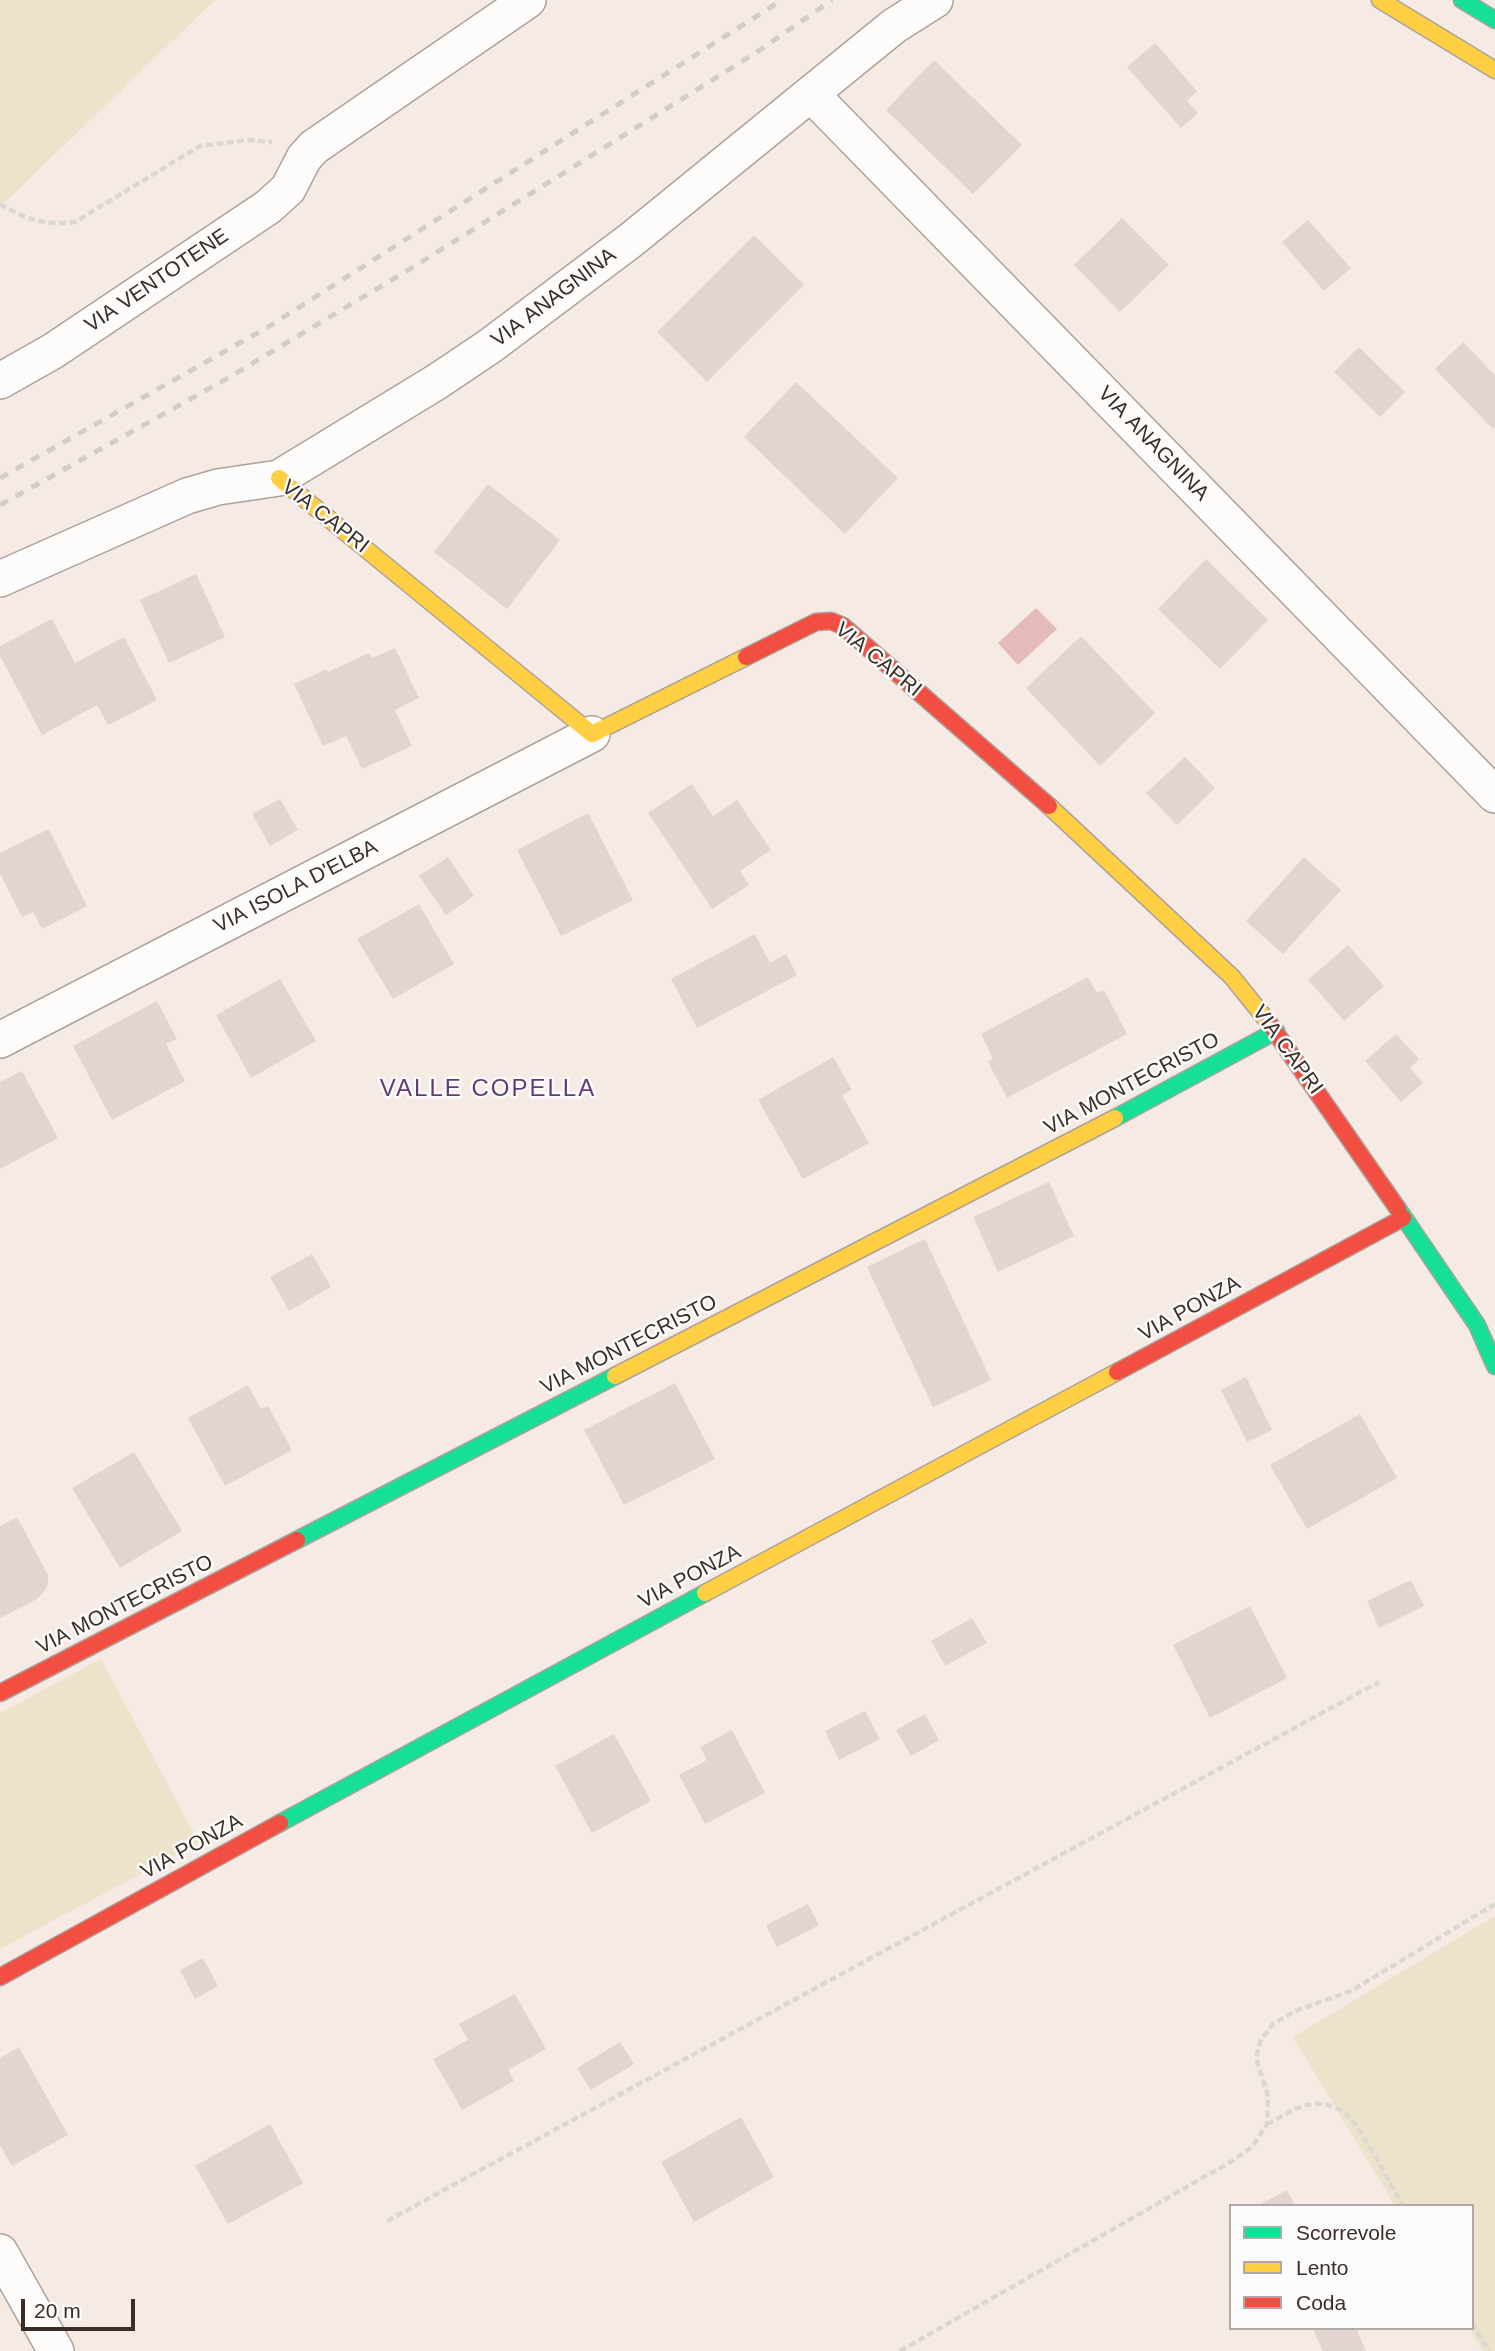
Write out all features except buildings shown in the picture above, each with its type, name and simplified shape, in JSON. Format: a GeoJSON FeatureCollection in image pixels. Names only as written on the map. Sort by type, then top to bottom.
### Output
{"type":"FeatureCollection","features":[{"type":"Feature","properties":{"kind":"street"},"geometry":{"type":"LineString","coordinates":[[308,156],[528,0]]}},
{"type":"Feature","properties":{"kind":"street","name":"VIA ANAGNINA"},"geometry":{"type":"LineString","coordinates":[[279,478],[411,399],[490,346],[631,240],[894,26],[936,0]]}},
{"type":"Feature","properties":{"kind":"street"},"geometry":{"type":"LineString","coordinates":[[1380,0],[1495,71]]}},
{"type":"Feature","properties":{"kind":"street"},"geometry":{"type":"LineString","coordinates":[[1462,0],[1495,20]]}},
{"type":"Feature","properties":{"kind":"street","name":"VIA ANAGNINA"},"geometry":{"type":"LineString","coordinates":[[811,94],[1495,795]]}},
{"type":"Feature","properties":{"kind":"street","name":"VIA VENTOTENE"},"geometry":{"type":"LineString","coordinates":[[0,381],[53,351],[268,207],[288,189],[308,156]]}},
{"type":"Feature","properties":{"kind":"street","name":"VIA CAPRI"},"geometry":{"type":"LineString","coordinates":[[0,579],[187,496],[218,487],[279,478],[592,734],[816,622],[837,622],[1068,821],[1232,977],[1276,1031],[1477,1325],[1495,1366]]}},
{"type":"Feature","properties":{"kind":"street","name":"VIA ISOLA D'ELBA"},"geometry":{"type":"LineString","coordinates":[[0,1040],[592,734]]}},
{"type":"Feature","properties":{"kind":"street","name":"VIA MONTECRISTO"},"geometry":{"type":"LineString","coordinates":[[0,1693],[1178,1085],[1276,1031]]}},
{"type":"Feature","properties":{"kind":"street","name":"VIA PONZA"},"geometry":{"type":"LineString","coordinates":[[0,1977],[384,1766],[1403,1218]]}},
{"type":"Feature","properties":{"kind":"street"},"geometry":{"type":"LineString","coordinates":[[0,2252],[56,2351]]}},
{"type":"Feature","properties":{"kind":"path"},"geometry":{"type":"LineString","coordinates":[[0,204],[19,216],[56,225],[75,222],[200,146],[249,140],[308,156]]}},
{"type":"Feature","properties":{"kind":"path"},"geometry":{"type":"LineString","coordinates":[[387,2221],[1379,1682]]}},
{"type":"Feature","properties":{"kind":"path"},"geometry":{"type":"LineString","coordinates":[[1267,2124],[1268,2096],[1256,2058],[1261,2040],[1273,2024],[1295,2011],[1350,1991],[1495,1904]]}},
{"type":"Feature","properties":{"kind":"path"},"geometry":{"type":"LineString","coordinates":[[900,2351],[1232,2161],[1253,2146],[1267,2124],[1304,2105],[1328,2105],[1345,2112],[1402,2204]]}},
{"type":"Feature","properties":{"kind":"path"},"geometry":{"type":"LineString","coordinates":[[1474,2326],[1489,2351]]}},
{"type":"Feature","properties":{"kind":"shaded area"},"geometry":{"type":"Polygon","coordinates":[[[0,0],[215,0],[0,207],[0,0]]]}},
{"type":"Feature","properties":{"kind":"shaded area"},"geometry":{"type":"Polygon","coordinates":[[[1036,608],[1057,629],[1018,665],[998,643],[1036,608]]]}},
{"type":"Feature","properties":{"kind":"shaded area"},"geometry":{"type":"Polygon","coordinates":[[[101,1659],[199,1843],[0,1949],[0,1713],[101,1659]]]}},
{"type":"Feature","properties":{"kind":"shaded area"},"geometry":{"type":"Polygon","coordinates":[[[1495,1916],[1495,2351],[1482,2351],[1470,2330],[1474,2330],[1474,2204],[1394,2204],[1293,2037],[1495,1916]]]}},
{"type":"Feature","properties":{"kind":"railway"},"geometry":{"type":"LineString","coordinates":[[0,478],[268,327],[782,0]]}},
{"type":"Feature","properties":{"kind":"railway"},"geometry":{"type":"LineString","coordinates":[[0,505],[221,382],[410,269],[757,52],[832,0]]}},
{"type":"Feature","properties":{"kind":"traffic: fast"},"geometry":{"type":"LineString","coordinates":[[1462,0],[1495,20]]}},
{"type":"Feature","properties":{"kind":"traffic: fast"},"geometry":{"type":"LineString","coordinates":[[1115,1118],[1276,1031]]}},
{"type":"Feature","properties":{"kind":"traffic: fast"},"geometry":{"type":"LineString","coordinates":[[1398,1209],[1477,1325],[1495,1366]]}},
{"type":"Feature","properties":{"kind":"traffic: fast"},"geometry":{"type":"LineString","coordinates":[[297,1540],[615,1376]]}},
{"type":"Feature","properties":{"kind":"traffic: fast"},"geometry":{"type":"LineString","coordinates":[[280,1823],[705,1593]]}},
{"type":"Feature","properties":{"kind":"traffic: slow"},"geometry":{"type":"LineString","coordinates":[[1380,0],[1495,70]]}},
{"type":"Feature","properties":{"kind":"traffic: slow"},"geometry":{"type":"LineString","coordinates":[[279,478],[592,734],[746,657]]}},
{"type":"Feature","properties":{"kind":"traffic: slow"},"geometry":{"type":"LineString","coordinates":[[1049,806],[1232,977],[1269,1023]]}},
{"type":"Feature","properties":{"kind":"traffic: slow"},"geometry":{"type":"LineString","coordinates":[[615,1376],[1115,1118]]}},
{"type":"Feature","properties":{"kind":"traffic: slow"},"geometry":{"type":"LineString","coordinates":[[705,1593],[1117,1372]]}},
{"type":"Feature","properties":{"kind":"traffic: jam"},"geometry":{"type":"LineString","coordinates":[[746,657],[816,622],[831,621],[843,626],[1049,806]]}},
{"type":"Feature","properties":{"kind":"traffic: jam"},"geometry":{"type":"LineString","coordinates":[[1269,1023],[1398,1209]]}},
{"type":"Feature","properties":{"kind":"traffic: jam"},"geometry":{"type":"LineString","coordinates":[[1117,1372],[1403,1218]]}},
{"type":"Feature","properties":{"kind":"traffic: jam"},"geometry":{"type":"LineString","coordinates":[[0,1693],[297,1540]]}},
{"type":"Feature","properties":{"kind":"traffic: jam"},"geometry":{"type":"LineString","coordinates":[[0,1977],[280,1823]]}},
{"type":"Feature","properties":{"kind":"district","name":"VALLE COPELLA"},"geometry":{"type":"Point","coordinates":[488,1089]}}]}
